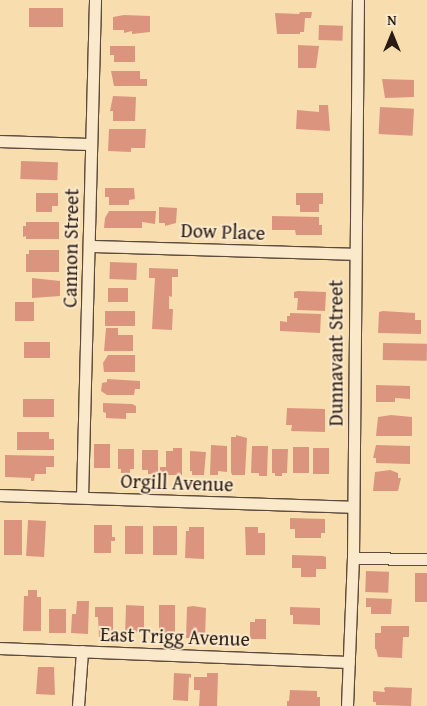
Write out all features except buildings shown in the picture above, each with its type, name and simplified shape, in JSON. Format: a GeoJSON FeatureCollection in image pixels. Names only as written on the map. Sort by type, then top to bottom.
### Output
{"type":"FeatureCollection","features":[{"type":"Feature","properties":{"kind":"street","name":"Cannon Street"},"geometry":{"type":"LineString","coordinates":[[82,497],[95,0]]}},
{"type":"Feature","properties":{"kind":"street","name":"Dunnavant Street"},"geometry":{"type":"LineString","coordinates":[[348,706],[353,507],[358,0]]}},
{"type":"Feature","properties":{"kind":"street"},"geometry":{"type":"LineString","coordinates":[[0,141],[91,144]]}},
{"type":"Feature","properties":{"kind":"street","name":"Dow Place"},"geometry":{"type":"LineString","coordinates":[[90,246],[354,254]]}},
{"type":"Feature","properties":{"kind":"street","name":"Orgill Avenue"},"geometry":{"type":"LineString","coordinates":[[0,495],[353,507]]}},
{"type":"Feature","properties":{"kind":"street"},"geometry":{"type":"LineString","coordinates":[[352,558],[427,559]]}},
{"type":"Feature","properties":{"kind":"street","name":"East Trigg Avenue"},"geometry":{"type":"LineString","coordinates":[[0,648],[349,662]]}},
{"type":"Feature","properties":{"kind":"street"},"geometry":{"type":"LineString","coordinates":[[78,706],[82,651]]}}]}
